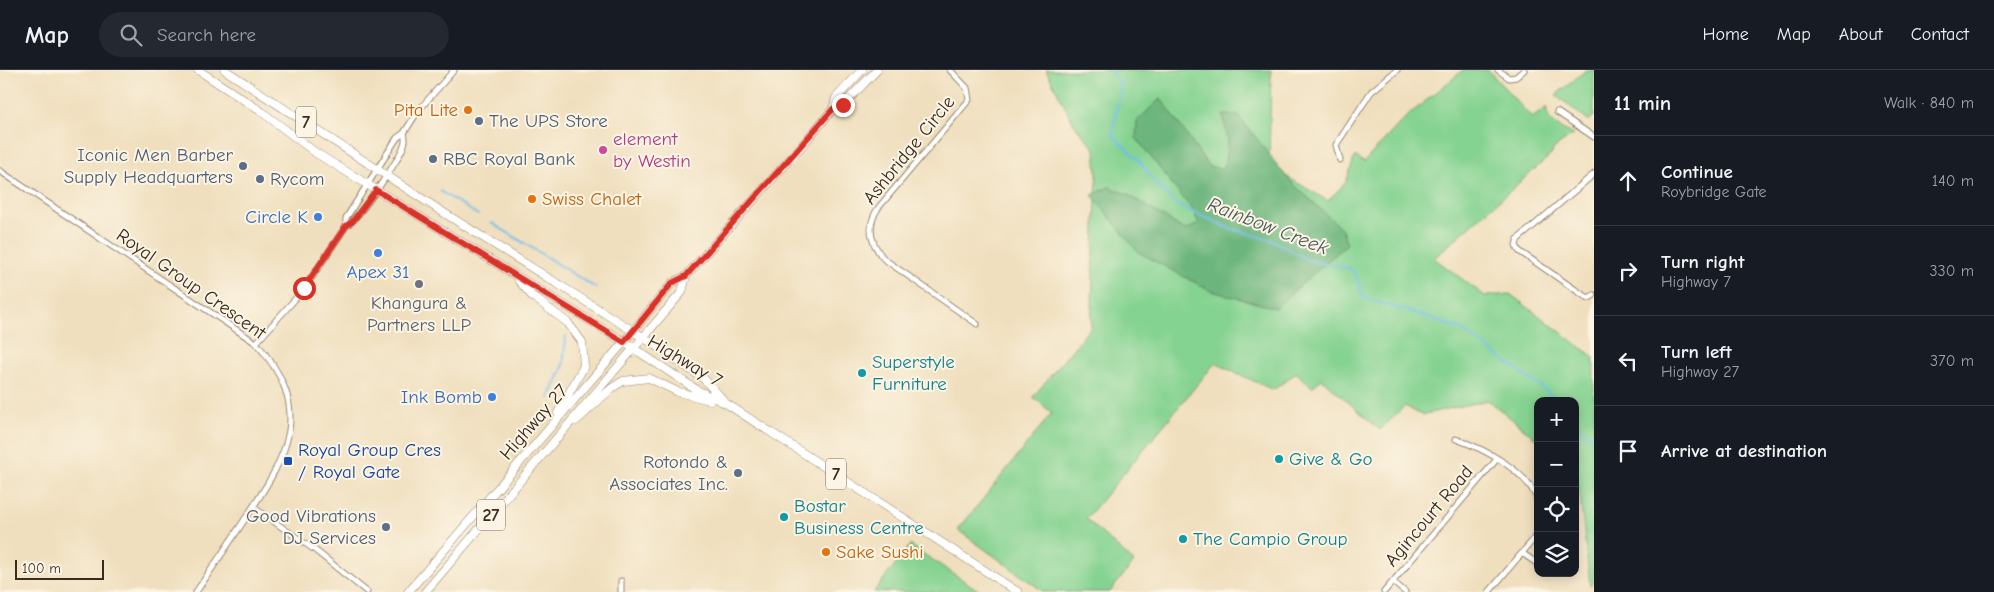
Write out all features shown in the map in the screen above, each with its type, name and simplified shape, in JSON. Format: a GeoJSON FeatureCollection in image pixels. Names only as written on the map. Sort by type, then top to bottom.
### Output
{"type":"FeatureCollection","features":[{"type":"Feature","properties":{"kind":"main road","name":"Highway 7"},"geometry":{"type":"LineString","coordinates":[[198,70],[262,112],[316,153],[624,342],[697,390],[727,404],[1018,592]]}},
{"type":"Feature","properties":{"kind":"main road","name":"Highway 7"},"geometry":{"type":"LineString","coordinates":[[225,70],[642,337],[704,379],[727,404]]}},
{"type":"Feature","properties":{"kind":"main road","name":"Highway 27"},"geometry":{"type":"LineString","coordinates":[[408,592],[633,332],[672,283],[686,276],[833,109],[836,98],[862,70]]}},
{"type":"Feature","properties":{"kind":"main road","name":"Highway 27"},"geometry":{"type":"LineString","coordinates":[[833,109],[843,105],[877,70]]}},
{"type":"Feature","properties":{"kind":"main road"},"geometry":{"type":"LineString","coordinates":[[513,274],[532,296],[568,323],[582,342],[584,366],[548,430]]}},
{"type":"Feature","properties":{"kind":"main road","name":"Highway 27"},"geometry":{"type":"LineString","coordinates":[[424,592],[682,292],[686,276]]}},
{"type":"Feature","properties":{"kind":"main road"},"geometry":{"type":"LineString","coordinates":[[557,438],[612,388],[623,381],[649,378],[678,392],[727,404]]}},
{"type":"Feature","properties":{"kind":"street"},"geometry":{"type":"LineString","coordinates":[[346,226],[346,218],[397,138],[404,133],[418,111],[454,70]]}},
{"type":"Feature","properties":{"kind":"street","name":"Ashbridge Circle"},"geometry":{"type":"LineString","coordinates":[[950,70],[967,88],[969,100],[878,207],[873,217],[871,236],[876,249],[884,259],[977,324]]}},
{"type":"Feature","properties":{"kind":"street"},"geometry":{"type":"LineString","coordinates":[[1340,160],[1336,145],[1360,107],[1371,92],[1397,70]]}},
{"type":"Feature","properties":{"kind":"street"},"geometry":{"type":"LineString","coordinates":[[1498,70],[1509,78],[1516,77],[1524,70]]}},
{"type":"Feature","properties":{"kind":"street"},"geometry":{"type":"LineString","coordinates":[[1557,112],[1594,137]]}},
{"type":"Feature","properties":{"kind":"street"},"geometry":{"type":"LineString","coordinates":[[256,343],[308,283],[346,226],[353,221],[387,175],[405,142],[404,133]]}},
{"type":"Feature","properties":{"kind":"street","name":"Royal Group Crescent"},"geometry":{"type":"LineString","coordinates":[[0,171],[256,343],[276,368],[284,384],[289,407],[290,426],[283,458],[253,507],[196,592]]}},
{"type":"Feature","properties":{"kind":"street"},"geometry":{"type":"LineString","coordinates":[[1594,174],[1518,239],[1516,245],[1520,251],[1583,296],[1589,298],[1594,295]]}},
{"type":"Feature","properties":{"kind":"street"},"geometry":{"type":"LineString","coordinates":[[1456,439],[1470,444],[1497,459],[1525,481],[1534,492]]}},
{"type":"Feature","properties":{"kind":"street","name":"Agincourt Road"},"geometry":{"type":"LineString","coordinates":[[1384,592],[1497,459]]}},
{"type":"Feature","properties":{"kind":"street"},"geometry":{"type":"LineString","coordinates":[[253,507],[316,551],[367,592]]}},
{"type":"Feature","properties":{"kind":"street"},"geometry":{"type":"LineString","coordinates":[[1489,592],[1534,539]]}},
{"type":"Feature","properties":{"kind":"street"},"geometry":{"type":"LineString","coordinates":[[1522,553],[1534,561]]}},
{"type":"Feature","properties":{"kind":"street"},"geometry":{"type":"LineString","coordinates":[[621,581],[621,592]]}},
{"type":"Feature","properties":{"kind":"street"},"geometry":{"type":"LineString","coordinates":[[1393,582],[1405,592]]}},
{"type":"Feature","properties":{"kind":"green space"},"geometry":{"type":"Polygon","coordinates":[[[1046,70],[1271,70],[1269,166],[1328,201],[1346,182],[1355,156],[1364,162],[1404,119],[1463,70],[1488,70],[1532,118],[1547,107],[1548,116],[1551,120],[1573,135],[1553,149],[1552,154],[1434,258],[1485,296],[1510,294],[1594,357],[1594,581],[1590,586],[1579,488],[1579,397],[1534,397],[1534,437],[1488,400],[1421,415],[1405,406],[1380,430],[1322,379],[1312,387],[1296,373],[1273,390],[1215,363],[1086,519],[1134,562],[1110,592],[1044,592],[958,530],[1052,413],[1033,397],[1091,327],[1097,173],[1095,149],[1074,124],[1046,70]]]}},
{"type":"Feature","properties":{"kind":"green space"},"geometry":{"type":"Polygon","coordinates":[[[1586,70],[1594,70],[1594,116],[1588,121],[1556,95],[1586,70]]]}},
{"type":"Feature","properties":{"kind":"green space"},"geometry":{"type":"Polygon","coordinates":[[[1161,98],[1209,167],[1224,168],[1228,141],[1223,115],[1238,115],[1289,180],[1342,229],[1347,244],[1275,308],[1211,291],[1138,252],[1092,195],[1109,187],[1127,194],[1185,230],[1199,224],[1194,212],[1136,138],[1137,121],[1161,98]]]}},
{"type":"Feature","properties":{"kind":"green space"},"geometry":{"type":"Polygon","coordinates":[[[910,545],[981,592],[874,592],[910,545]]]}},
{"type":"Feature","properties":{"kind":"waterway","name":"Rainbow Creek"},"geometry":{"type":"LineString","coordinates":[[1110,70],[1121,86],[1112,134],[1140,162],[1155,183],[1177,205],[1229,228],[1274,241],[1308,260],[1352,269],[1364,298],[1431,318],[1464,331],[1553,397]]}},
{"type":"Feature","properties":{"kind":"waterway"},"geometry":{"type":"LineString","coordinates":[[440,191],[478,215]]}},
{"type":"Feature","properties":{"kind":"waterway"},"geometry":{"type":"LineString","coordinates":[[492,223],[596,288]]}},
{"type":"Feature","properties":{"kind":"waterway"},"geometry":{"type":"LineString","coordinates":[[549,398],[563,367],[566,336]]}},
{"type":"Feature","properties":{"kind":"waterway","name":"Rainbow Creek"},"geometry":{"type":"LineString","coordinates":[[1579,427],[1594,439]]}},
{"type":"Feature","properties":{"kind":"place","name":"Pita Lite"},"geometry":{"type":"Point","coordinates":[468,110]}},
{"type":"Feature","properties":{"kind":"place","name":"The UPS Store"},"geometry":{"type":"Point","coordinates":[479,121]}},
{"type":"Feature","properties":{"kind":"place","name":"element by Westin"},"geometry":{"type":"Point","coordinates":[603,150]}},
{"type":"Feature","properties":{"kind":"place","name":"RBC Royal Bank"},"geometry":{"type":"Point","coordinates":[433,159]}},
{"type":"Feature","properties":{"kind":"place","name":"Iconic Men Barber Supply Headquarters"},"geometry":{"type":"Point","coordinates":[243,166]}},
{"type":"Feature","properties":{"kind":"place","name":"Rycom"},"geometry":{"type":"Point","coordinates":[260,179]}},
{"type":"Feature","properties":{"kind":"place","name":"Swiss Chalet"},"geometry":{"type":"Point","coordinates":[532,199]}},
{"type":"Feature","properties":{"kind":"place","name":"Circle K"},"geometry":{"type":"Point","coordinates":[318,217]}},
{"type":"Feature","properties":{"kind":"place","name":"Apex 31"},"geometry":{"type":"Point","coordinates":[378,253]}},
{"type":"Feature","properties":{"kind":"place","name":"Khangura & Partners LLP"},"geometry":{"type":"Point","coordinates":[419,284]}},
{"type":"Feature","properties":{"kind":"place","name":"Superstyle Furniture"},"geometry":{"type":"Point","coordinates":[862,373]}},
{"type":"Feature","properties":{"kind":"place","name":"Ink Bomb"},"geometry":{"type":"Point","coordinates":[492,397]}},
{"type":"Feature","properties":{"kind":"place","name":"Give & Go"},"geometry":{"type":"Point","coordinates":[1279,459]}},
{"type":"Feature","properties":{"kind":"place","name":"Royal Group Cres / Royal Gate"},"geometry":{"type":"Point","coordinates":[288,461]}},
{"type":"Feature","properties":{"kind":"place","name":"Rotondo & Associates Inc."},"geometry":{"type":"Point","coordinates":[738,473]}},
{"type":"Feature","properties":{"kind":"place","name":"Bostar Business Centre"},"geometry":{"type":"Point","coordinates":[784,517]}},
{"type":"Feature","properties":{"kind":"place","name":"Good Vibrations DJ Services"},"geometry":{"type":"Point","coordinates":[386,527]}},
{"type":"Feature","properties":{"kind":"place","name":"The Campio Group"},"geometry":{"type":"Point","coordinates":[1183,539]}},
{"type":"Feature","properties":{"kind":"place","name":"Sake Sushi"},"geometry":{"type":"Point","coordinates":[826,552]}},
{"type":"Feature","properties":{"kind":"route"},"geometry":{"type":"LineString","coordinates":[[304,288],[317,272],[346,226],[353,221],[376,190],[624,342],[672,283],[686,276],[833,109],[843,105]]}}]}
